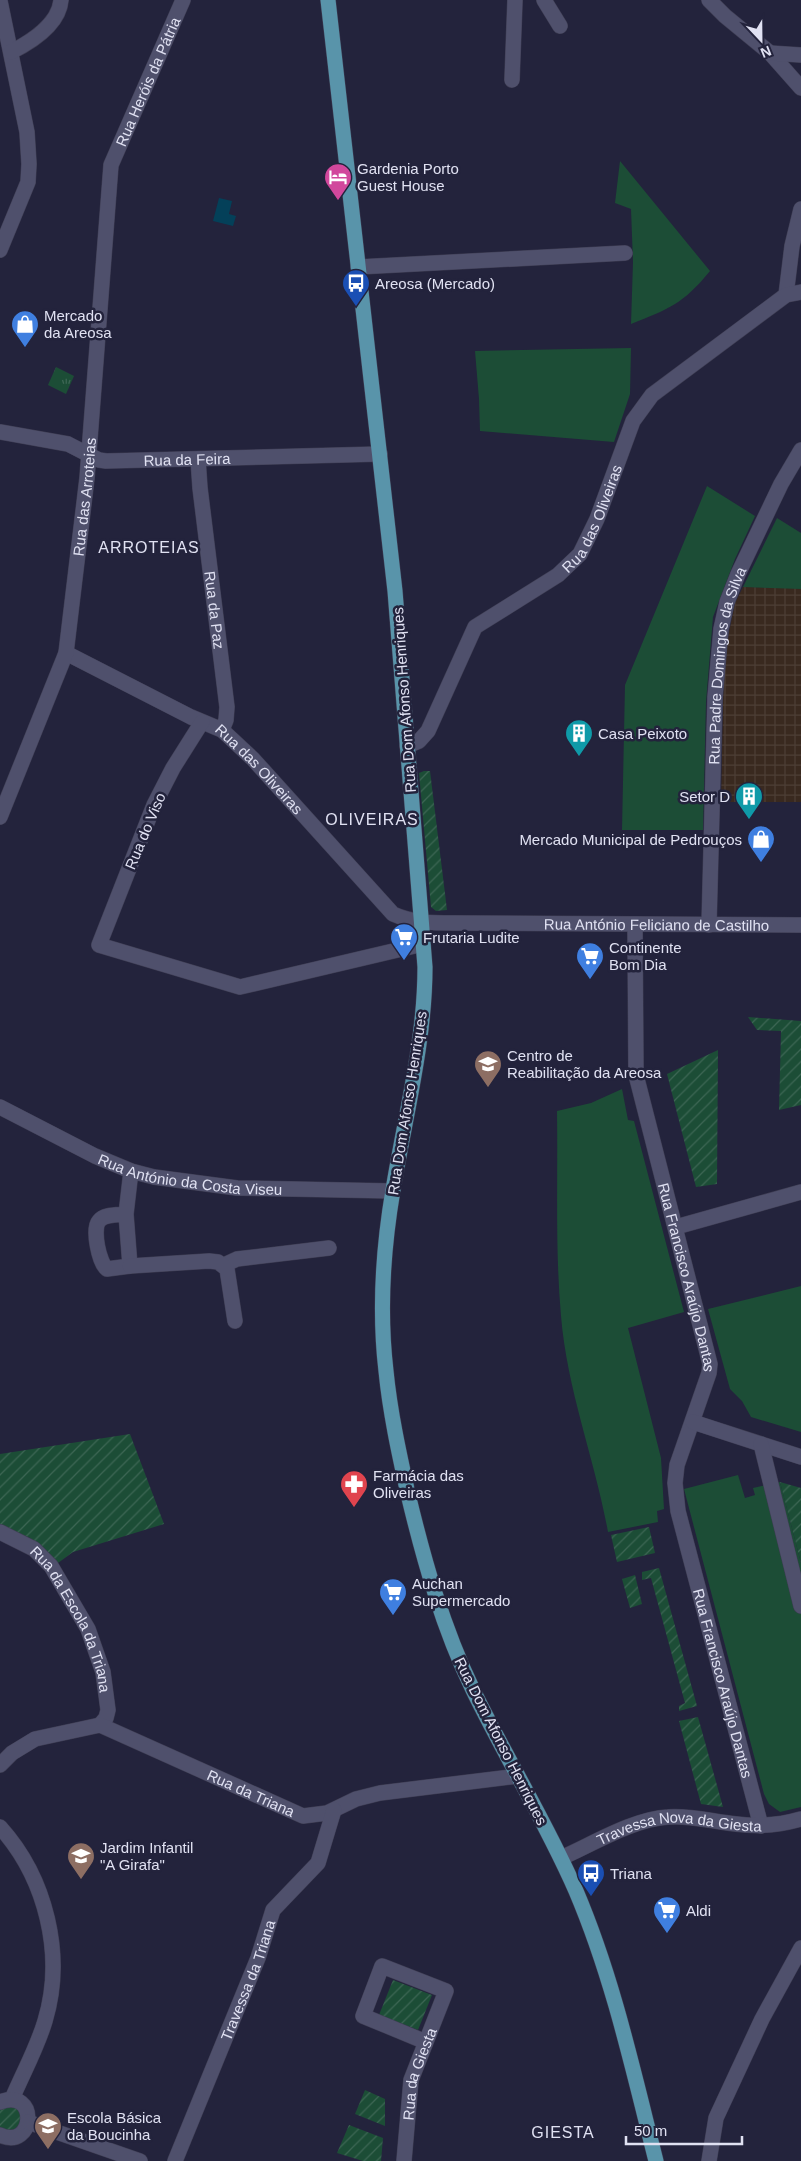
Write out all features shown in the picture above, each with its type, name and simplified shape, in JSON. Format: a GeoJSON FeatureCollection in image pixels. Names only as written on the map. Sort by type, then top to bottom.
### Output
{"type":"FeatureCollection","features":[{"type":"Feature","properties":{"kind":"main road","name":"Rua Dom Afonso Henriques"},"geometry":{"type":"LineString","coordinates":[[328,0],[395,591],[425,988],[422,1018],[393,1191],[384,1264],[382,1304],[386,1372],[399,1452],[420,1543],[449,1634],[472,1689],[561,1858],[594,1937],[622,2025],[656,2161]]}},
{"type":"Feature","properties":{"kind":"street"},"geometry":{"type":"LineString","coordinates":[[12,52],[34,40],[47,28],[61,0]]}},
{"type":"Feature","properties":{"kind":"street","name":"Rua Heróis da Pátria"},"geometry":{"type":"LineString","coordinates":[[111,165],[183,0]]}},
{"type":"Feature","properties":{"kind":"street"},"geometry":{"type":"LineString","coordinates":[[512,80],[515,0]]}},
{"type":"Feature","properties":{"kind":"street"},"geometry":{"type":"LineString","coordinates":[[544,0],[560,26]]}},
{"type":"Feature","properties":{"kind":"street"},"geometry":{"type":"LineString","coordinates":[[709,0],[725,16],[770,53],[801,88]]}},
{"type":"Feature","properties":{"kind":"street"},"geometry":{"type":"LineString","coordinates":[[0,1],[12,52],[30,164],[28,182],[0,250]]}},
{"type":"Feature","properties":{"kind":"street"},"geometry":{"type":"LineString","coordinates":[[770,53],[801,55]]}},
{"type":"Feature","properties":{"kind":"street","name":"Rua das Arroteias"},"geometry":{"type":"LineString","coordinates":[[0,817],[66,653],[88,455],[111,165]]}},
{"type":"Feature","properties":{"kind":"street"},"geometry":{"type":"LineString","coordinates":[[794,293],[792,246],[801,209]]}},
{"type":"Feature","properties":{"kind":"street"},"geometry":{"type":"LineString","coordinates":[[358,267],[625,253]]}},
{"type":"Feature","properties":{"kind":"street","name":"Rua das Oliveiras"},"geometry":{"type":"LineString","coordinates":[[407,746],[419,741],[428,731],[475,627],[558,575],[580,554],[597,519],[633,421],[644,403],[652,395],[794,293]]}},
{"type":"Feature","properties":{"kind":"street","name":"Rua da Feira"},"geometry":{"type":"LineString","coordinates":[[0,432],[68,444],[88,455],[106,461],[380,454]]}},
{"type":"Feature","properties":{"kind":"street","name":"Rua Padre Domingos da Silva"},"geometry":{"type":"LineString","coordinates":[[709,926],[715,698],[721,629],[738,574],[781,484],[801,450]]}},
{"type":"Feature","properties":{"kind":"street","name":"Rua da Paz"},"geometry":{"type":"LineString","coordinates":[[198,460],[227,707],[226,720],[222,730]]}},
{"type":"Feature","properties":{"kind":"street","name":"Rua das Oliveiras"},"geometry":{"type":"LineString","coordinates":[[66,653],[202,722],[222,730],[252,759],[393,914],[403,919],[421,922]]}},
{"type":"Feature","properties":{"kind":"street","name":"Rua do Viso"},"geometry":{"type":"LineString","coordinates":[[202,722],[154,806],[99,945],[240,987],[423,944]]}},
{"type":"Feature","properties":{"kind":"street","name":"Rua António Feliciano de Castilho"},"geometry":{"type":"LineString","coordinates":[[421,922],[635,926],[801,925]]}},
{"type":"Feature","properties":{"kind":"street","name":"Rua Francisco Araújo Dantas"},"geometry":{"type":"LineString","coordinates":[[635,926],[636,1075],[709,1353],[710,1364],[709,1374],[677,1465],[675,1483],[678,1511],[761,1826]]}},
{"type":"Feature","properties":{"kind":"street","name":"Rua António da Costa Viseu"},"geometry":{"type":"LineString","coordinates":[[0,1107],[95,1156],[131,1171],[154,1177],[238,1188],[393,1191]]}},
{"type":"Feature","properties":{"kind":"street"},"geometry":{"type":"LineString","coordinates":[[130,1266],[126,1214],[131,1171]]}},
{"type":"Feature","properties":{"kind":"street"},"geometry":{"type":"LineString","coordinates":[[676,1227],[801,1192]]}},
{"type":"Feature","properties":{"kind":"street"},"geometry":{"type":"LineString","coordinates":[[126,1214],[105,1216],[99,1220],[96,1228],[99,1259],[102,1266],[107,1269],[209,1261],[224,1265],[228,1269],[235,1321]]}},
{"type":"Feature","properties":{"kind":"street"},"geometry":{"type":"LineString","coordinates":[[224,1265],[237,1259],[329,1248]]}},
{"type":"Feature","properties":{"kind":"street"},"geometry":{"type":"LineString","coordinates":[[693,1422],[801,1457]]}},
{"type":"Feature","properties":{"kind":"street"},"geometry":{"type":"LineString","coordinates":[[761,1444],[801,1606]]}},
{"type":"Feature","properties":{"kind":"street","name":"Rua da Escola da Triana"},"geometry":{"type":"LineString","coordinates":[[0,1532],[28,1545],[51,1566],[88,1629],[103,1672],[108,1710],[106,1718],[100,1725]]}},
{"type":"Feature","properties":{"kind":"street"},"geometry":{"type":"LineString","coordinates":[[0,1765],[12,1753],[35,1739],[100,1725]]}},
{"type":"Feature","properties":{"kind":"street","name":"Rua da Triana"},"geometry":{"type":"LineString","coordinates":[[100,1725],[303,1816],[334,1810],[356,1799],[380,1793],[518,1776]]}},
{"type":"Feature","properties":{"kind":"street","name":"Travessa da Triana"},"geometry":{"type":"LineString","coordinates":[[176,2161],[258,1958],[273,1910],[318,1863],[334,1810]]}},
{"type":"Feature","properties":{"kind":"street","name":"Travessa Nova da Giesta"},"geometry":{"type":"LineString","coordinates":[[561,1858],[630,1827],[666,1817],[687,1816],[738,1825],[761,1826],[801,1819]]}},
{"type":"Feature","properties":{"kind":"street"},"geometry":{"type":"LineString","coordinates":[[0,1827],[24,1860],[36,1885],[47,1920],[52,1958],[51,1990],[45,2020],[38,2041],[6,2100],[23,2105],[29,2116],[28,2122],[26,2128],[19,2135],[8,2138],[0,2135]]}},
{"type":"Feature","properties":{"kind":"street"},"geometry":{"type":"LineString","coordinates":[[709,2161],[716,2118],[781,1982],[801,1948]]}},
{"type":"Feature","properties":{"kind":"street","name":"Rua da Giesta"},"geometry":{"type":"LineString","coordinates":[[404,2161],[411,2080],[426,2042],[446,1991],[382,1966],[363,2016],[426,2042]]}},
{"type":"Feature","properties":{"kind":"street"},"geometry":{"type":"LineString","coordinates":[[28,2122],[140,2161]]}},
{"type":"Feature","properties":{"kind":"shaded area"},"geometry":{"type":"Polygon","coordinates":[[[743,587],[801,588],[801,802],[721,802],[724,656],[735,603],[743,587]]]}},
{"type":"Feature","properties":{"kind":"green space"},"geometry":{"type":"Polygon","coordinates":[[[620,161],[710,271],[692,291],[675,304],[631,324],[633,262],[631,209],[615,203],[620,161]]]}},
{"type":"Feature","properties":{"kind":"green space"},"geometry":{"type":"Polygon","coordinates":[[[631,348],[630,394],[614,442],[480,431],[475,351],[631,348]]]}},
{"type":"Feature","properties":{"kind":"green space"},"geometry":{"type":"Polygon","coordinates":[[[56,367],[74,376],[66,394],[48,385],[56,367]]]}},
{"type":"Feature","properties":{"kind":"green space"},"geometry":{"type":"Polygon","coordinates":[[[707,486],[755,516],[735,559],[713,617],[706,702],[703,830],[622,830],[625,685],[707,486]]]}},
{"type":"Feature","properties":{"kind":"green space"},"geometry":{"type":"Polygon","coordinates":[[[777,518],[801,533],[801,589],[743,587],[777,518]]]}},
{"type":"Feature","properties":{"kind":"green space"},"geometry":{"type":"Polygon","coordinates":[[[430,771],[447,910],[436,911],[431,907],[419,773],[430,771]]]}},
{"type":"Feature","properties":{"kind":"green space"},"geometry":{"type":"Polygon","coordinates":[[[748,1017],[801,1021],[801,1105],[779,1110],[781,1031],[757,1030],[748,1017]]]}},
{"type":"Feature","properties":{"kind":"green space"},"geometry":{"type":"Polygon","coordinates":[[[718,1050],[717,1184],[696,1187],[667,1074],[718,1050]]]}},
{"type":"Feature","properties":{"kind":"green space"},"geometry":{"type":"Polygon","coordinates":[[[622,1089],[628,1120],[634,1121],[684,1312],[628,1328],[661,1458],[664,1509],[657,1511],[658,1522],[608,1532],[575,1398],[564,1344],[558,1265],[557,1111],[591,1103],[622,1089]]]}},
{"type":"Feature","properties":{"kind":"green space"},"geometry":{"type":"Polygon","coordinates":[[[801,1286],[801,1432],[751,1417],[742,1401],[730,1389],[708,1309],[801,1286]]]}},
{"type":"Feature","properties":{"kind":"green space"},"geometry":{"type":"Polygon","coordinates":[[[130,1434],[164,1524],[73,1552],[58,1563],[30,1538],[0,1526],[0,1454],[130,1434]]]}},
{"type":"Feature","properties":{"kind":"green space"},"geometry":{"type":"Polygon","coordinates":[[[738,1475],[745,1498],[755,1495],[753,1488],[780,1482],[801,1563],[801,1807],[780,1812],[769,1804],[764,1794],[684,1489],[738,1475]]]}},
{"type":"Feature","properties":{"kind":"green space"},"geometry":{"type":"Polygon","coordinates":[[[780,1482],[801,1488],[801,1563],[780,1482]]]}},
{"type":"Feature","properties":{"kind":"green space"},"geometry":{"type":"Polygon","coordinates":[[[649,1527],[655,1553],[617,1562],[611,1535],[649,1527]]]}},
{"type":"Feature","properties":{"kind":"green space"},"geometry":{"type":"Polygon","coordinates":[[[659,1568],[697,1706],[679,1711],[679,1706],[685,1703],[651,1578],[642,1580],[642,1572],[659,1568]]]}},
{"type":"Feature","properties":{"kind":"green space"},"geometry":{"type":"Polygon","coordinates":[[[635,1575],[642,1604],[630,1608],[622,1579],[635,1575]]]}},
{"type":"Feature","properties":{"kind":"green space"},"geometry":{"type":"Polygon","coordinates":[[[698,1717],[723,1807],[701,1804],[679,1721],[698,1717]]]}},
{"type":"Feature","properties":{"kind":"green space"},"geometry":{"type":"Polygon","coordinates":[[[393,1980],[432,1995],[418,2030],[379,2015],[393,1980]]]}},
{"type":"Feature","properties":{"kind":"green space"},"geometry":{"type":"Polygon","coordinates":[[[365,2090],[385,2099],[385,2126],[355,2114],[365,2090]]]}},
{"type":"Feature","properties":{"kind":"green space"},"geometry":{"type":"Polygon","coordinates":[[[6,2105],[19,2109],[22,2122],[14,2132],[0,2129],[0,2109],[6,2105]]]}},
{"type":"Feature","properties":{"kind":"green space"},"geometry":{"type":"Polygon","coordinates":[[[349,2125],[383,2138],[381,2161],[363,2161],[337,2153],[349,2125]]]}},
{"type":"Feature","properties":{"kind":"water"},"geometry":{"type":"Polygon","coordinates":[[[219,198],[232,201],[229,214],[236,216],[233,226],[213,221],[219,198]]]}},
{"type":"Feature","properties":{"kind":"place","name":"Gardenia Porto Guest House"},"geometry":{"type":"Point","coordinates":[338,201]}},
{"type":"Feature","properties":{"kind":"place","name":"Areosa (Mercado)"},"geometry":{"type":"Point","coordinates":[356,307]}},
{"type":"Feature","properties":{"kind":"place","name":"Mercado da Areosa"},"geometry":{"type":"Point","coordinates":[25,348]}},
{"type":"Feature","properties":{"kind":"place","name":"Casa Peixoto"},"geometry":{"type":"Point","coordinates":[579,757]}},
{"type":"Feature","properties":{"kind":"place","name":"Setor D"},"geometry":{"type":"Point","coordinates":[749,820]}},
{"type":"Feature","properties":{"kind":"place","name":"Mercado Municipal de Pedrouços"},"geometry":{"type":"Point","coordinates":[761,863]}},
{"type":"Feature","properties":{"kind":"place","name":"Frutaria Ludite"},"geometry":{"type":"Point","coordinates":[404,961]}},
{"type":"Feature","properties":{"kind":"place","name":"Continente Bom Dia"},"geometry":{"type":"Point","coordinates":[590,980]}},
{"type":"Feature","properties":{"kind":"place","name":"Centro de Reabilitação da Areosa"},"geometry":{"type":"Point","coordinates":[488,1088]}},
{"type":"Feature","properties":{"kind":"place","name":"Farmácia das Oliveiras"},"geometry":{"type":"Point","coordinates":[354,1508]}},
{"type":"Feature","properties":{"kind":"place","name":"Auchan Supermercado"},"geometry":{"type":"Point","coordinates":[393,1616]}},
{"type":"Feature","properties":{"kind":"place","name":"Jardim Infantil \"A Girafa\""},"geometry":{"type":"Point","coordinates":[81,1880]}},
{"type":"Feature","properties":{"kind":"place","name":"Triana"},"geometry":{"type":"Point","coordinates":[591,1897]}},
{"type":"Feature","properties":{"kind":"place","name":"Aldi"},"geometry":{"type":"Point","coordinates":[667,1934]}},
{"type":"Feature","properties":{"kind":"place","name":"Escola Básica da Boucinha"},"geometry":{"type":"Point","coordinates":[48,2150]}},
{"type":"Feature","properties":{"kind":"district","name":"ARROTEIAS"},"geometry":{"type":"Point","coordinates":[149,547]}},
{"type":"Feature","properties":{"kind":"district","name":"OLIVEIRAS"},"geometry":{"type":"Point","coordinates":[372,819]}},
{"type":"Feature","properties":{"kind":"district","name":"GIESTA"},"geometry":{"type":"Point","coordinates":[563,2132]}}]}
